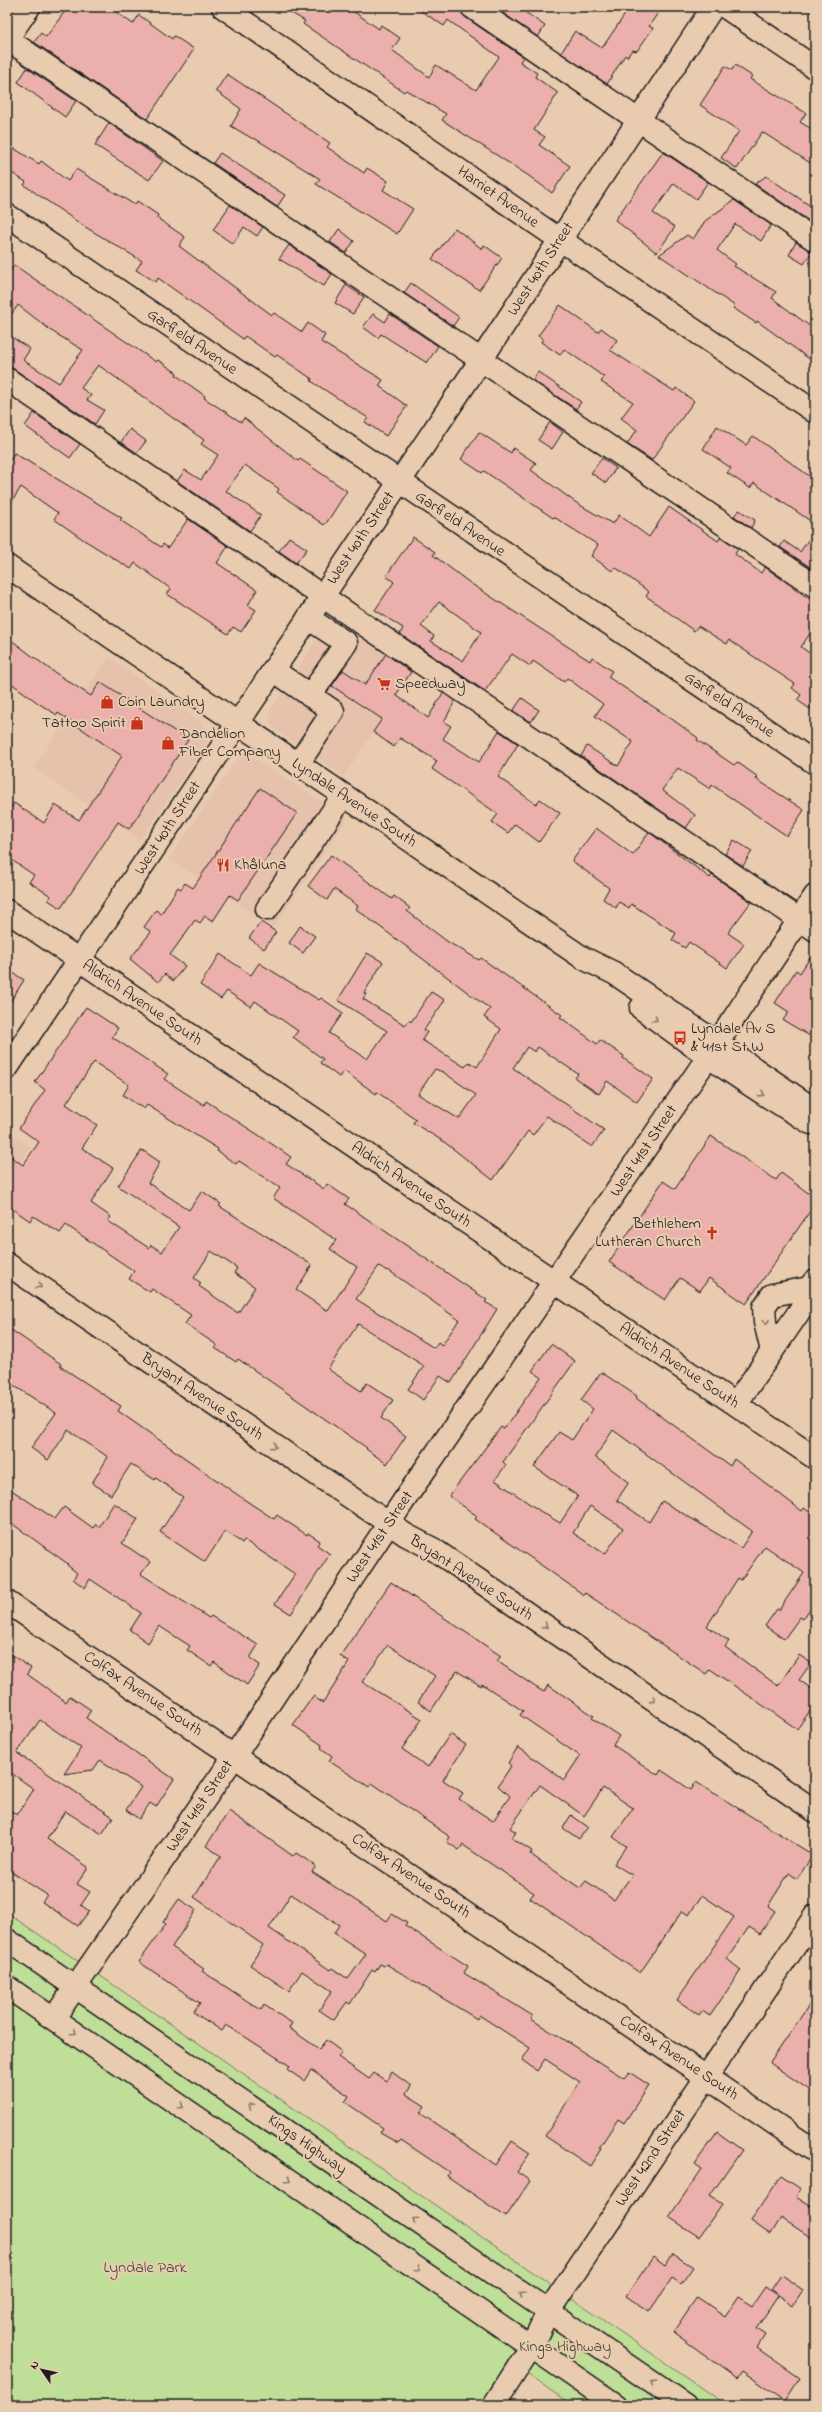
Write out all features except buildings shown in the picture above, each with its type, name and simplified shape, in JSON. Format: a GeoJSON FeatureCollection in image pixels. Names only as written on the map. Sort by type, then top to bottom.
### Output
{"type":"FeatureCollection","features":[{"type":"Feature","properties":{"kind":"street"},"geometry":{"type":"LineString","coordinates":[[29,7],[7,39],[815,586]]}},
{"type":"Feature","properties":{"kind":"street","name":"Harriet Avenue"},"geometry":{"type":"LineString","coordinates":[[223,7],[560,240],[815,412]]}},
{"type":"Feature","properties":{"kind":"street"},"geometry":{"type":"LineString","coordinates":[[472,7],[637,121],[815,240]]}},
{"type":"Feature","properties":{"kind":"street","name":"West 40th Street"},"geometry":{"type":"LineString","coordinates":[[7,1068],[481,360],[713,7]]}},
{"type":"Feature","properties":{"kind":"street"},"geometry":{"type":"LineString","coordinates":[[725,7],[815,68]]}},
{"type":"Feature","properties":{"kind":"street","name":"Garfield Avenue"},"geometry":{"type":"LineString","coordinates":[[7,215],[815,763]]}},
{"type":"Feature","properties":{"kind":"street"},"geometry":{"type":"LineString","coordinates":[[7,379],[322,596],[807,924]]}},
{"type":"Feature","properties":{"kind":"street","name":"Lyndale Avenue South"},"geometry":{"type":"LineString","coordinates":[[7,566],[237,724],[583,958],[614,973],[713,1050],[758,1091],[815,1125]]}},
{"type":"Feature","properties":{"kind":"street"},"geometry":{"type":"LineString","coordinates":[[308,618],[346,643],[310,696]]}},
{"type":"Feature","properties":{"kind":"street"},"geometry":{"type":"LineString","coordinates":[[273,670],[333,711],[298,764]]}},
{"type":"Feature","properties":{"kind":"street"},"geometry":{"type":"LineString","coordinates":[[267,909],[343,796]]}},
{"type":"Feature","properties":{"kind":"street","name":"West 41st Street"},"geometry":{"type":"LineString","coordinates":[[54,2018],[234,1756],[389,1523],[713,1050],[807,924],[815,896]]}},
{"type":"Feature","properties":{"kind":"street","name":"Aldrich Avenue South"},"geometry":{"type":"LineString","coordinates":[[7,911],[815,1458]]}},
{"type":"Feature","properties":{"kind":"street","name":"Lyndale Avenue South"},"geometry":{"type":"LineString","coordinates":[[713,1050],[815,1110]]}},
{"type":"Feature","properties":{"kind":"street","name":"Bryant Avenue South"},"geometry":{"type":"LineString","coordinates":[[7,1264],[389,1523],[433,1549],[815,1812]]}},
{"type":"Feature","properties":{"kind":"street"},"geometry":{"type":"LineString","coordinates":[[772,1351],[765,1322],[764,1307],[772,1295],[812,1284]]}},
{"type":"Feature","properties":{"kind":"street"},"geometry":{"type":"LineString","coordinates":[[736,1404],[803,1306],[812,1284]]}},
{"type":"Feature","properties":{"kind":"street","name":"Colfax Avenue South"},"geometry":{"type":"LineString","coordinates":[[7,1602],[815,2151]]}},
{"type":"Feature","properties":{"kind":"street","name":"West 42nd Street"},"geometry":{"type":"LineString","coordinates":[[494,2405],[531,2347],[548,2312],[815,1916]]}},
{"type":"Feature","properties":{"kind":"street","name":"Kings Highway"},"geometry":{"type":"LineString","coordinates":[[7,1940],[685,2405]]}},
{"type":"Feature","properties":{"kind":"street"},"geometry":{"type":"LineString","coordinates":[[7,1987],[616,2405]]}},
{"type":"Feature","properties":{"kind":"shaded area"},"geometry":{"type":"Polygon","coordinates":[[[338,607],[422,660],[344,776],[273,728],[270,720],[270,711],[338,607]]]}},
{"type":"Feature","properties":{"kind":"shaded area"},"geometry":{"type":"Polygon","coordinates":[[[109,657],[201,722],[207,730],[209,736],[207,743],[140,840],[33,768],[109,657]]]}},
{"type":"Feature","properties":{"kind":"shaded area"},"geometry":{"type":"Polygon","coordinates":[[[247,754],[348,818],[274,927],[169,859],[239,756],[247,754]]]}},
{"type":"Feature","properties":{"kind":"shaded area"},"geometry":{"type":"Polygon","coordinates":[[[7,1131],[31,1147],[7,1183],[7,1131]]]}},
{"type":"Feature","properties":{"kind":"green space","name":"Lyndale Park"},"geometry":{"type":"Polygon","coordinates":[[[7,1913],[727,2405],[572,2405],[518,2368],[515,2354],[480,2405],[7,2405],[7,1913]]]}},
{"type":"Feature","properties":{"kind":"place","name":"Speedway"},"geometry":{"type":"Point","coordinates":[384,684]}},
{"type":"Feature","properties":{"kind":"place","name":"Coin Laundry"},"geometry":{"type":"Point","coordinates":[107,702]}},
{"type":"Feature","properties":{"kind":"place","name":"Tattoo Spirit"},"geometry":{"type":"Point","coordinates":[137,723]}},
{"type":"Feature","properties":{"kind":"place","name":"Dandelion Fiber Company"},"geometry":{"type":"Point","coordinates":[168,743]}},
{"type":"Feature","properties":{"kind":"place","name":"Khâluna"},"geometry":{"type":"Point","coordinates":[223,865]}},
{"type":"Feature","properties":{"kind":"place","name":"Lyndale Av S & 41st St W"},"geometry":{"type":"Point","coordinates":[680,1038]}},
{"type":"Feature","properties":{"kind":"place","name":"Bethlehem Lutheran Church"},"geometry":{"type":"Point","coordinates":[712,1233]}}]}
